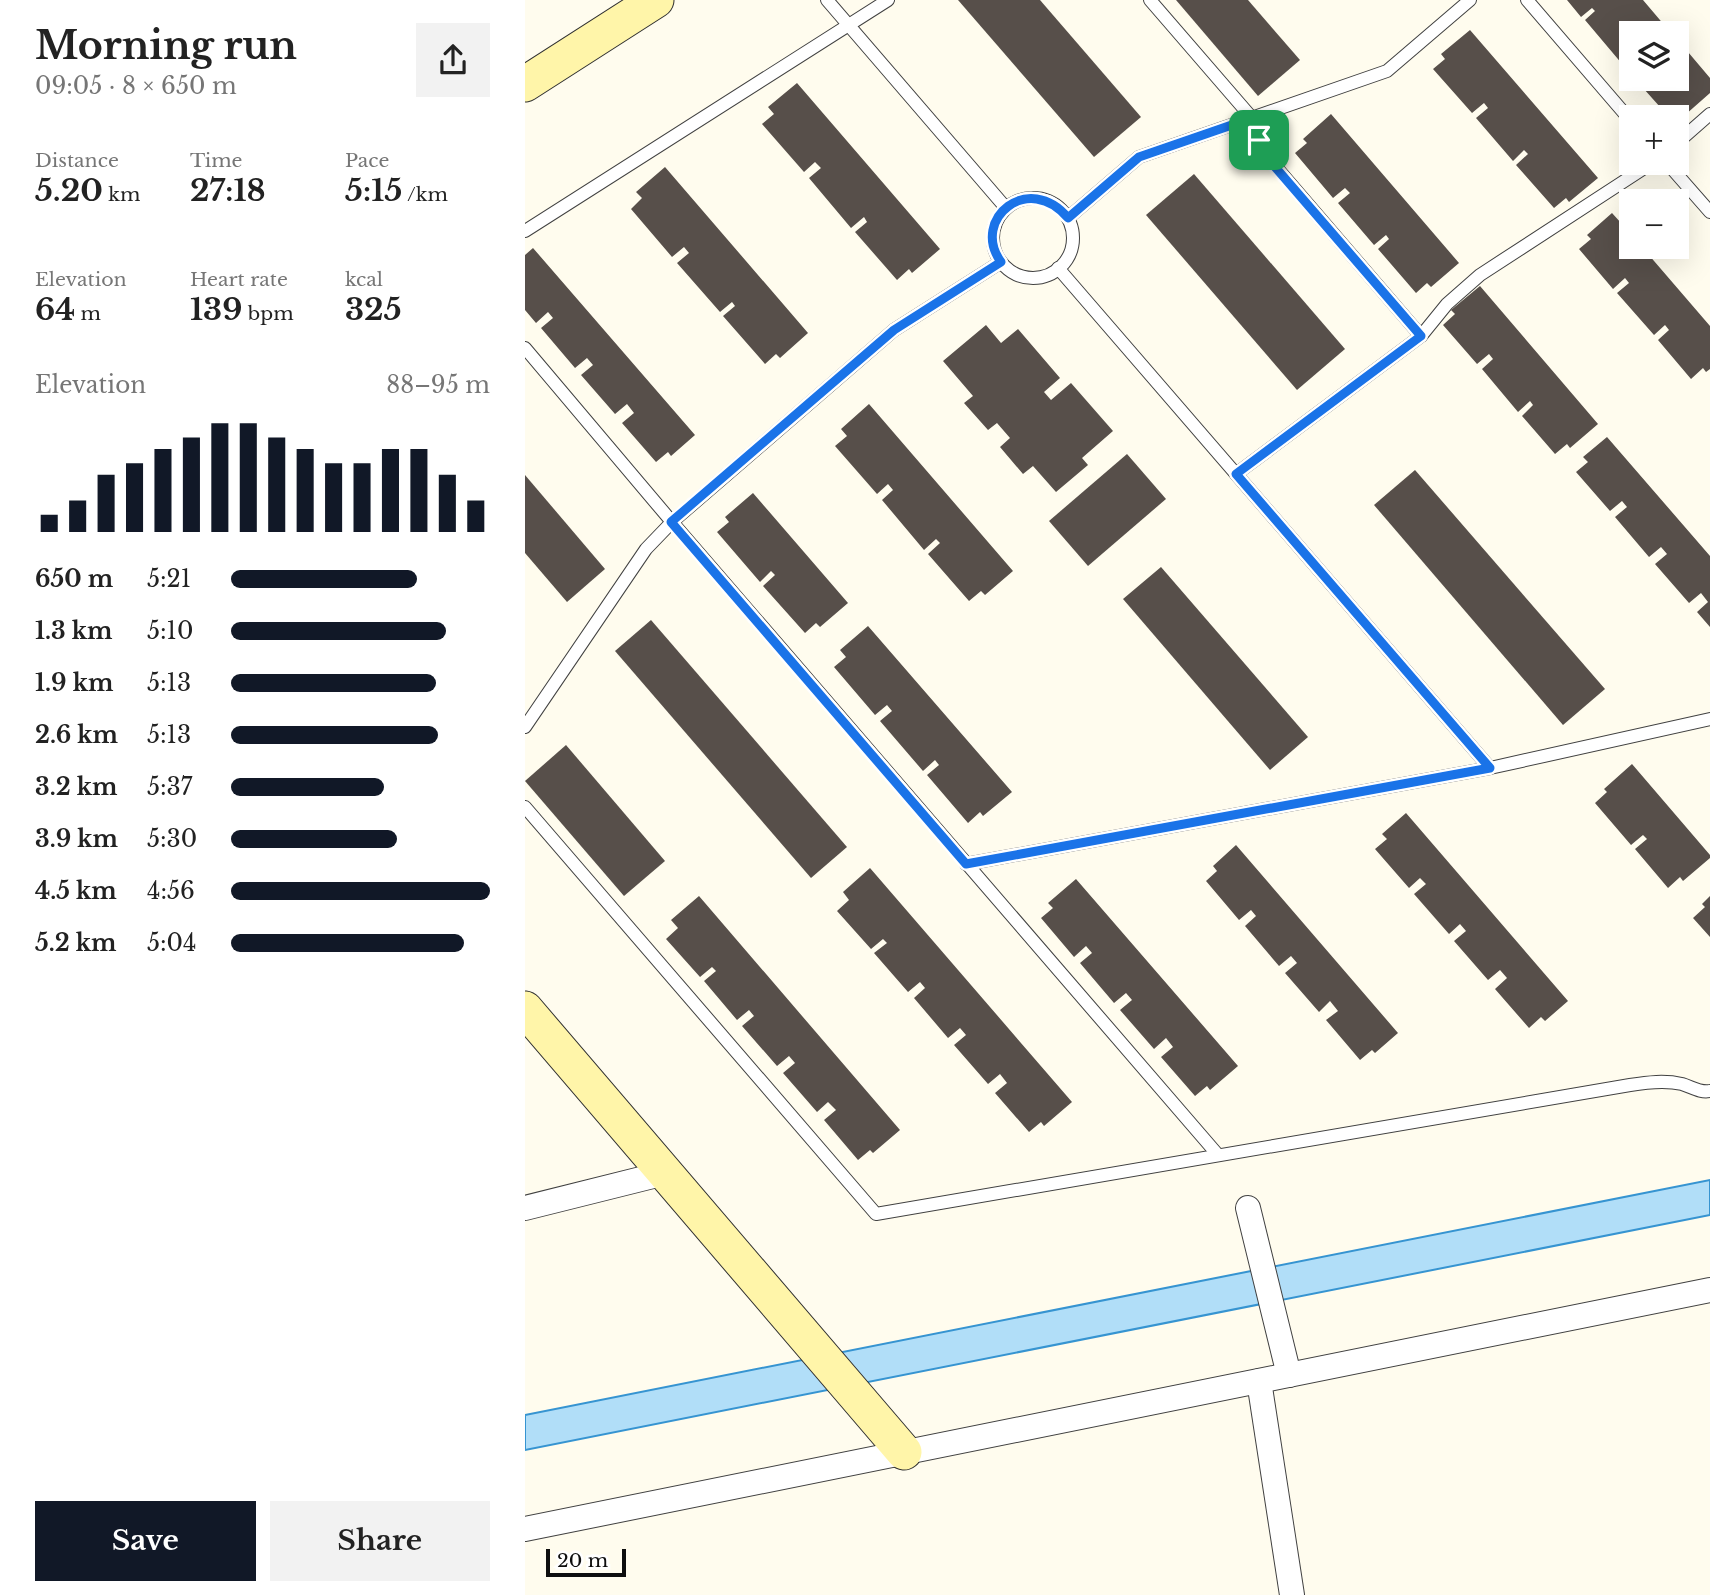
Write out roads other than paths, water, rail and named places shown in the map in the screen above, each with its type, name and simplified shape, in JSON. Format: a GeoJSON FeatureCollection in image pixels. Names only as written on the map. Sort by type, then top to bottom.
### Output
{"type":"FeatureCollection","features":[{"type":"Feature","properties":{"kind":"main road"},"geometry":{"type":"LineString","coordinates":[[525,84],[656,0]]}},
{"type":"Feature","properties":{"kind":"main road"},"geometry":{"type":"LineString","coordinates":[[525,1009],[904,1452]]}},
{"type":"Feature","properties":{"kind":"street"},"geometry":{"type":"LineString","coordinates":[[525,1209],[665,1173]]}},
{"type":"Feature","properties":{"kind":"street"},"geometry":{"type":"LineString","coordinates":[[1248,1208],[1289,1375]]}},
{"type":"Feature","properties":{"kind":"street"},"geometry":{"type":"LineString","coordinates":[[525,1529],[1710,1290]]}},
{"type":"Feature","properties":{"kind":"street"},"geometry":{"type":"LineString","coordinates":[[1259,1381],[1292,1595]]}},
{"type":"Feature","properties":{"kind":"lane"},"geometry":{"type":"LineString","coordinates":[[827,0],[1006,208]]}},
{"type":"Feature","properties":{"kind":"lane"},"geometry":{"type":"LineString","coordinates":[[525,232],[888,0]]}},
{"type":"Feature","properties":{"kind":"lane"},"geometry":{"type":"LineString","coordinates":[[1150,0],[1252,118],[1263,153],[1421,336]]}},
{"type":"Feature","properties":{"kind":"lane"},"geometry":{"type":"LineString","coordinates":[[1068,218],[1139,157],[1387,71],[1470,0]]}},
{"type":"Feature","properties":{"kind":"lane"},"geometry":{"type":"LineString","coordinates":[[1527,0],[1619,107]]}},
{"type":"Feature","properties":{"kind":"lane"},"geometry":{"type":"LineString","coordinates":[[1689,132],[1710,114]]}},
{"type":"Feature","properties":{"kind":"lane"},"geometry":{"type":"LineString","coordinates":[[1236,474],[1421,336],[1447,304],[1480,275],[1634,175]]}},
{"type":"Feature","properties":{"kind":"lane"},"geometry":{"type":"LineString","coordinates":[[1678,175],[1710,212]]}},
{"type":"Feature","properties":{"kind":"lane"},"geometry":{"type":"LineString","coordinates":[[1038,198],[1050,202],[1068,218],[1073,243],[1069,254],[1058,268],[1041,277],[1028,278],[1016,274],[1001,262],[993,246],[993,233],[996,221],[1013,202],[1038,198]]}},
{"type":"Feature","properties":{"kind":"lane"},"geometry":{"type":"LineString","coordinates":[[525,727],[646,548],[671,522],[894,330],[1001,262]]}},
{"type":"Feature","properties":{"kind":"lane"},"geometry":{"type":"LineString","coordinates":[[1058,268],[1490,768]]}},
{"type":"Feature","properties":{"kind":"lane"},"geometry":{"type":"LineString","coordinates":[[525,348],[671,522],[1218,1155]]}},
{"type":"Feature","properties":{"kind":"lane"},"geometry":{"type":"LineString","coordinates":[[966,864],[1490,768],[1710,719]]}},
{"type":"Feature","properties":{"kind":"lane"},"geometry":{"type":"LineString","coordinates":[[525,807],[876,1214],[1630,1084],[1659,1081],[1710,1091]]}},
{"type":"Feature","properties":{"kind":"water"},"geometry":{"type":"Polygon","coordinates":[[[1710,1180],[1710,1215],[525,1450],[525,1415],[1710,1180]]]}}]}
